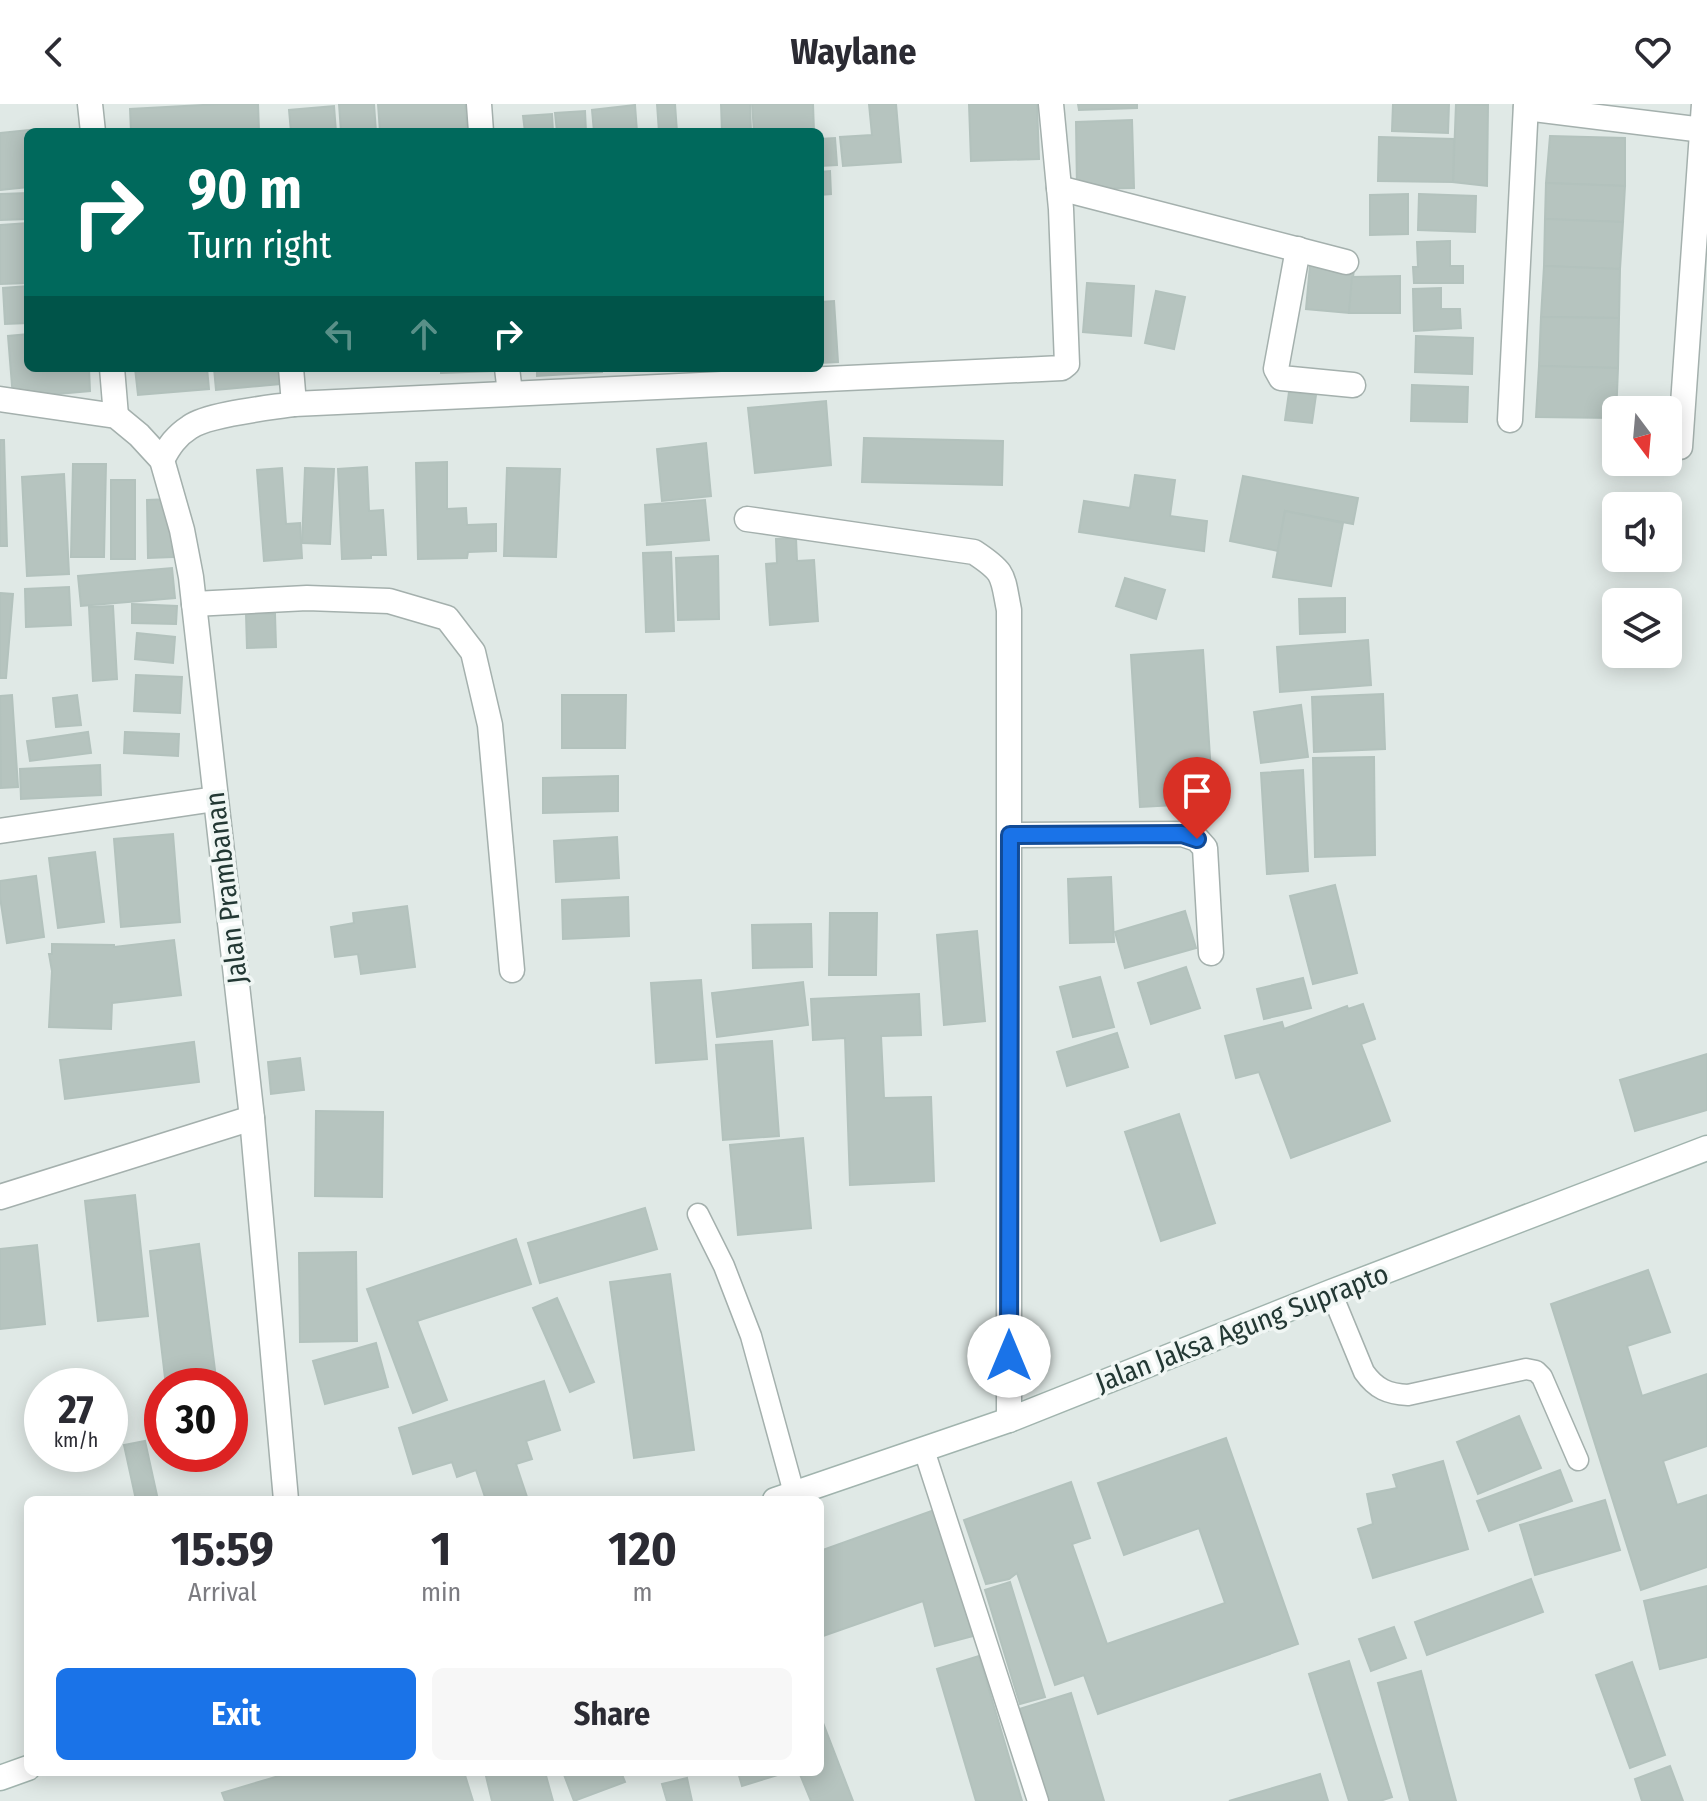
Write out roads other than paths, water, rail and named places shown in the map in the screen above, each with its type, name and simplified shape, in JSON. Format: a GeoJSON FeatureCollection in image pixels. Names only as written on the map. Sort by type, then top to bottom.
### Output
{"type":"FeatureCollection","features":[{"type":"Feature","properties":{"kind":"street"},"geometry":{"type":"LineString","coordinates":[[90,104],[93,128]]}},
{"type":"Feature","properties":{"kind":"street"},"geometry":{"type":"LineString","coordinates":[[479,104],[481,128]]}},
{"type":"Feature","properties":{"kind":"street"},"geometry":{"type":"LineString","coordinates":[[162,460],[172,441],[192,425],[294,404],[1062,368],[1067,364],[1059,188],[1051,104]]}},
{"type":"Feature","properties":{"kind":"street"},"geometry":{"type":"LineString","coordinates":[[1682,419],[1704,104]]}},
{"type":"Feature","properties":{"kind":"street"},"geometry":{"type":"LineString","coordinates":[[1510,420],[1526,106],[1664,114],[1703,130]]}},
{"type":"Feature","properties":{"kind":"street"},"geometry":{"type":"LineString","coordinates":[[1059,188],[1346,262]]}},
{"type":"Feature","properties":{"kind":"street"},"geometry":{"type":"LineString","coordinates":[[1298,249],[1276,369],[1281,378],[1353,385]]}},
{"type":"Feature","properties":{"kind":"street"},"geometry":{"type":"LineString","coordinates":[[0,399],[116,416],[112,372]]}},
{"type":"Feature","properties":{"kind":"street"},"geometry":{"type":"LineString","coordinates":[[291,372],[294,404]]}},
{"type":"Feature","properties":{"kind":"street"},"geometry":{"type":"LineString","coordinates":[[507,372],[510,393]]}},
{"type":"Feature","properties":{"kind":"street","name":"Jalan Prambanan"},"geometry":{"type":"LineString","coordinates":[[116,416],[162,460],[182,530],[194,604],[252,1118],[286,1496]]}},
{"type":"Feature","properties":{"kind":"street"},"geometry":{"type":"LineString","coordinates":[[747,519],[974,552],[1002,574],[1009,610],[1009,1420]]}},
{"type":"Feature","properties":{"kind":"street"},"geometry":{"type":"LineString","coordinates":[[194,604],[307,598],[389,601],[447,618],[473,652],[490,725],[512,970]]}},
{"type":"Feature","properties":{"kind":"street"},"geometry":{"type":"LineString","coordinates":[[0,831],[215,799]]}},
{"type":"Feature","properties":{"kind":"street"},"geometry":{"type":"LineString","coordinates":[[1010,835],[1182,834],[1197,839],[1205,848],[1211,953]]}},
{"type":"Feature","properties":{"kind":"street"},"geometry":{"type":"LineString","coordinates":[[0,1197],[252,1118]]}},
{"type":"Feature","properties":{"kind":"street","name":"Jalan Jaksa Agung Suprapto"},"geometry":{"type":"LineString","coordinates":[[784,1496],[1009,1420],[1707,1148]]}},
{"type":"Feature","properties":{"kind":"street"},"geometry":{"type":"LineString","coordinates":[[0,1778],[24,1769]]}},
{"type":"Feature","properties":{"kind":"lane"},"geometry":{"type":"LineString","coordinates":[[698,1214],[724,1266],[751,1336],[784,1496]]}},
{"type":"Feature","properties":{"kind":"lane"},"geometry":{"type":"LineString","coordinates":[[1331,1292],[1371,1382],[1389,1394],[1408,1395],[1526,1369],[1536,1371],[1542,1377],[1578,1460]]}},
{"type":"Feature","properties":{"kind":"lane"},"geometry":{"type":"LineString","coordinates":[[924,1450],[1038,1801]]}}]}
